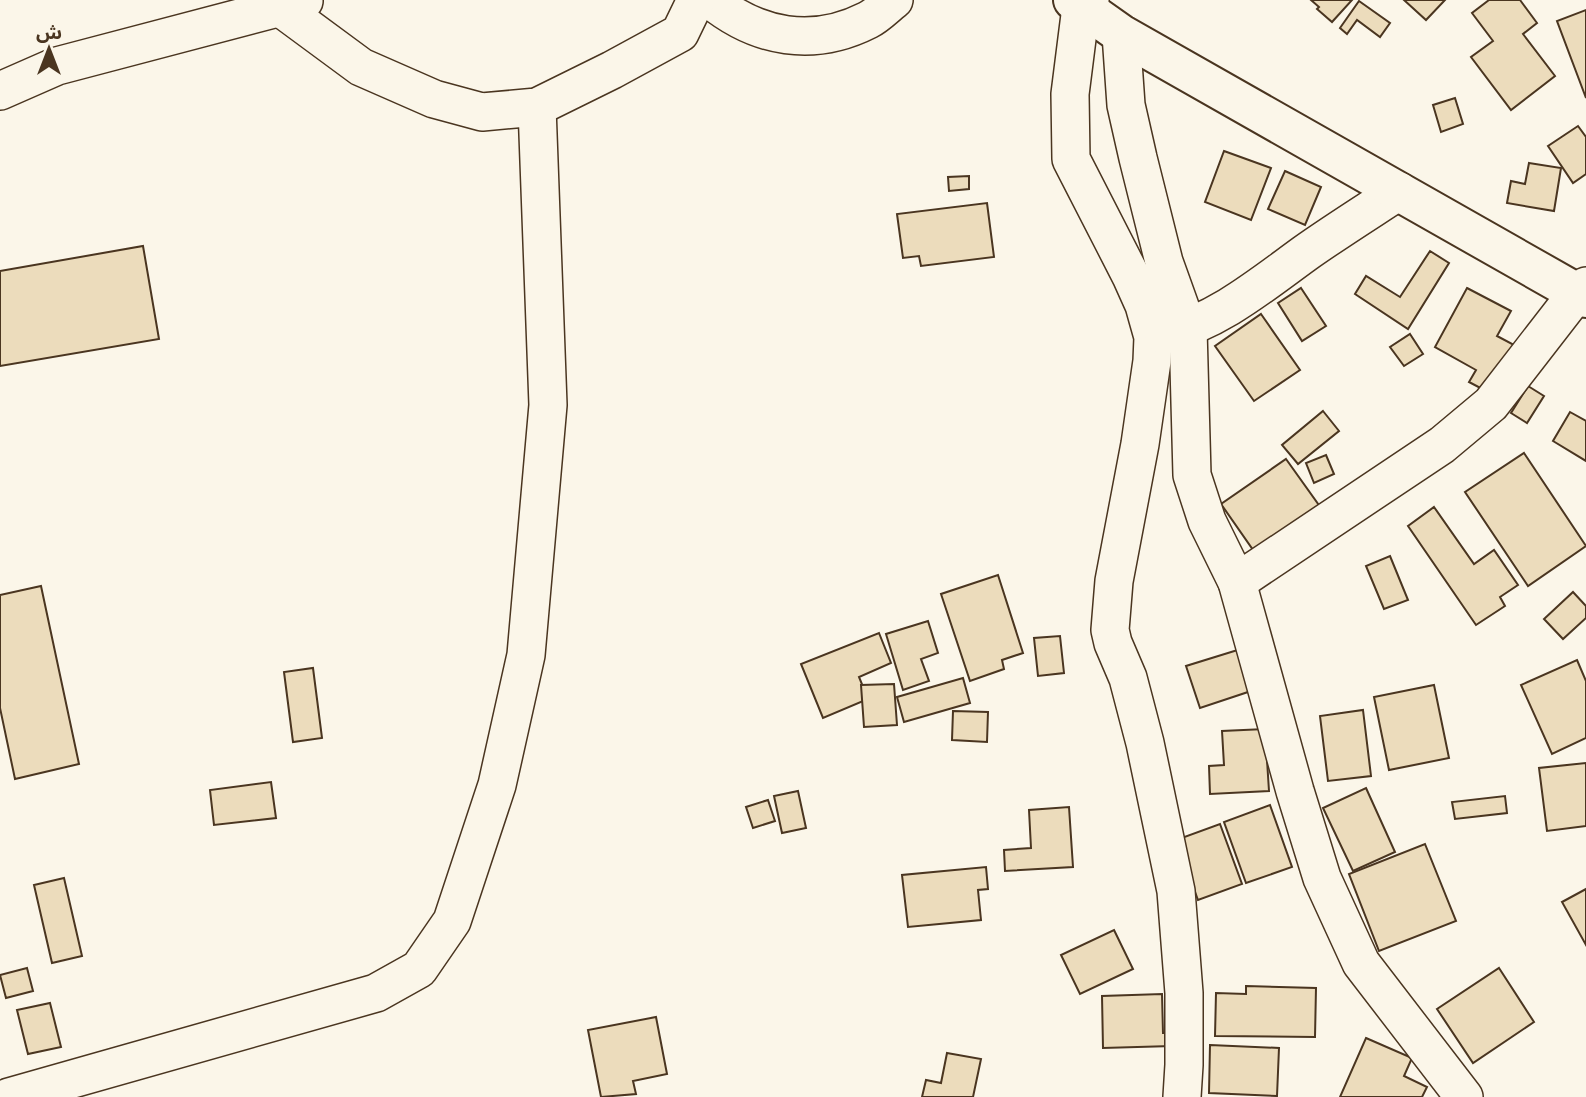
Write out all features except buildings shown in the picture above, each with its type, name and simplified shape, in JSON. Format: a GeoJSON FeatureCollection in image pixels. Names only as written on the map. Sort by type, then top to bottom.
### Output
{"type":"FeatureCollection","features":[{"type":"Feature","properties":{"kind":"main road"},"geometry":{"type":"LineString","coordinates":[[1082,2],[1121,34],[1583,292]]}},
{"type":"Feature","properties":{"kind":"street"},"geometry":{"type":"LineString","coordinates":[[0,91],[57,66],[295,4],[361,67],[434,99],[482,112],[537,107],[680,33],[696,0]]}},
{"type":"Feature","properties":{"kind":"street"},"geometry":{"type":"LineString","coordinates":[[711,0],[727,13],[758,29],[804,37],[837,31],[869,20],[894,0]]}},
{"type":"Feature","properties":{"kind":"street"},"geometry":{"type":"LineString","coordinates":[[1082,2],[1070,94],[1071,159],[1140,295],[1153,337],[1140,444],[1114,581],[1111,630],[1113,643],[1128,678],[1145,743],[1176,891],[1184,993],[1182,1097]]}},
{"type":"Feature","properties":{"kind":"street"},"geometry":{"type":"LineString","coordinates":[[1121,34],[1126,105],[1164,262],[1188,329],[1192,475],[1207,521],[1237,582],[1322,878],[1361,963],[1464,1097]]}},
{"type":"Feature","properties":{"kind":"street"},"geometry":{"type":"LineString","coordinates":[[1070,94],[1126,105]]}},
{"type":"Feature","properties":{"kind":"street"},"geometry":{"type":"LineString","coordinates":[[9,1097],[376,993],[419,969],[452,921],[496,785],[526,655],[548,405],[537,107]]}},
{"type":"Feature","properties":{"kind":"street"},"geometry":{"type":"LineString","coordinates":[[1153,337],[1188,329],[1249,296],[1306,253],[1399,191]]}},
{"type":"Feature","properties":{"kind":"street"},"geometry":{"type":"LineString","coordinates":[[1237,582],[1452,437],[1491,404],[1583,292]]}}]}
